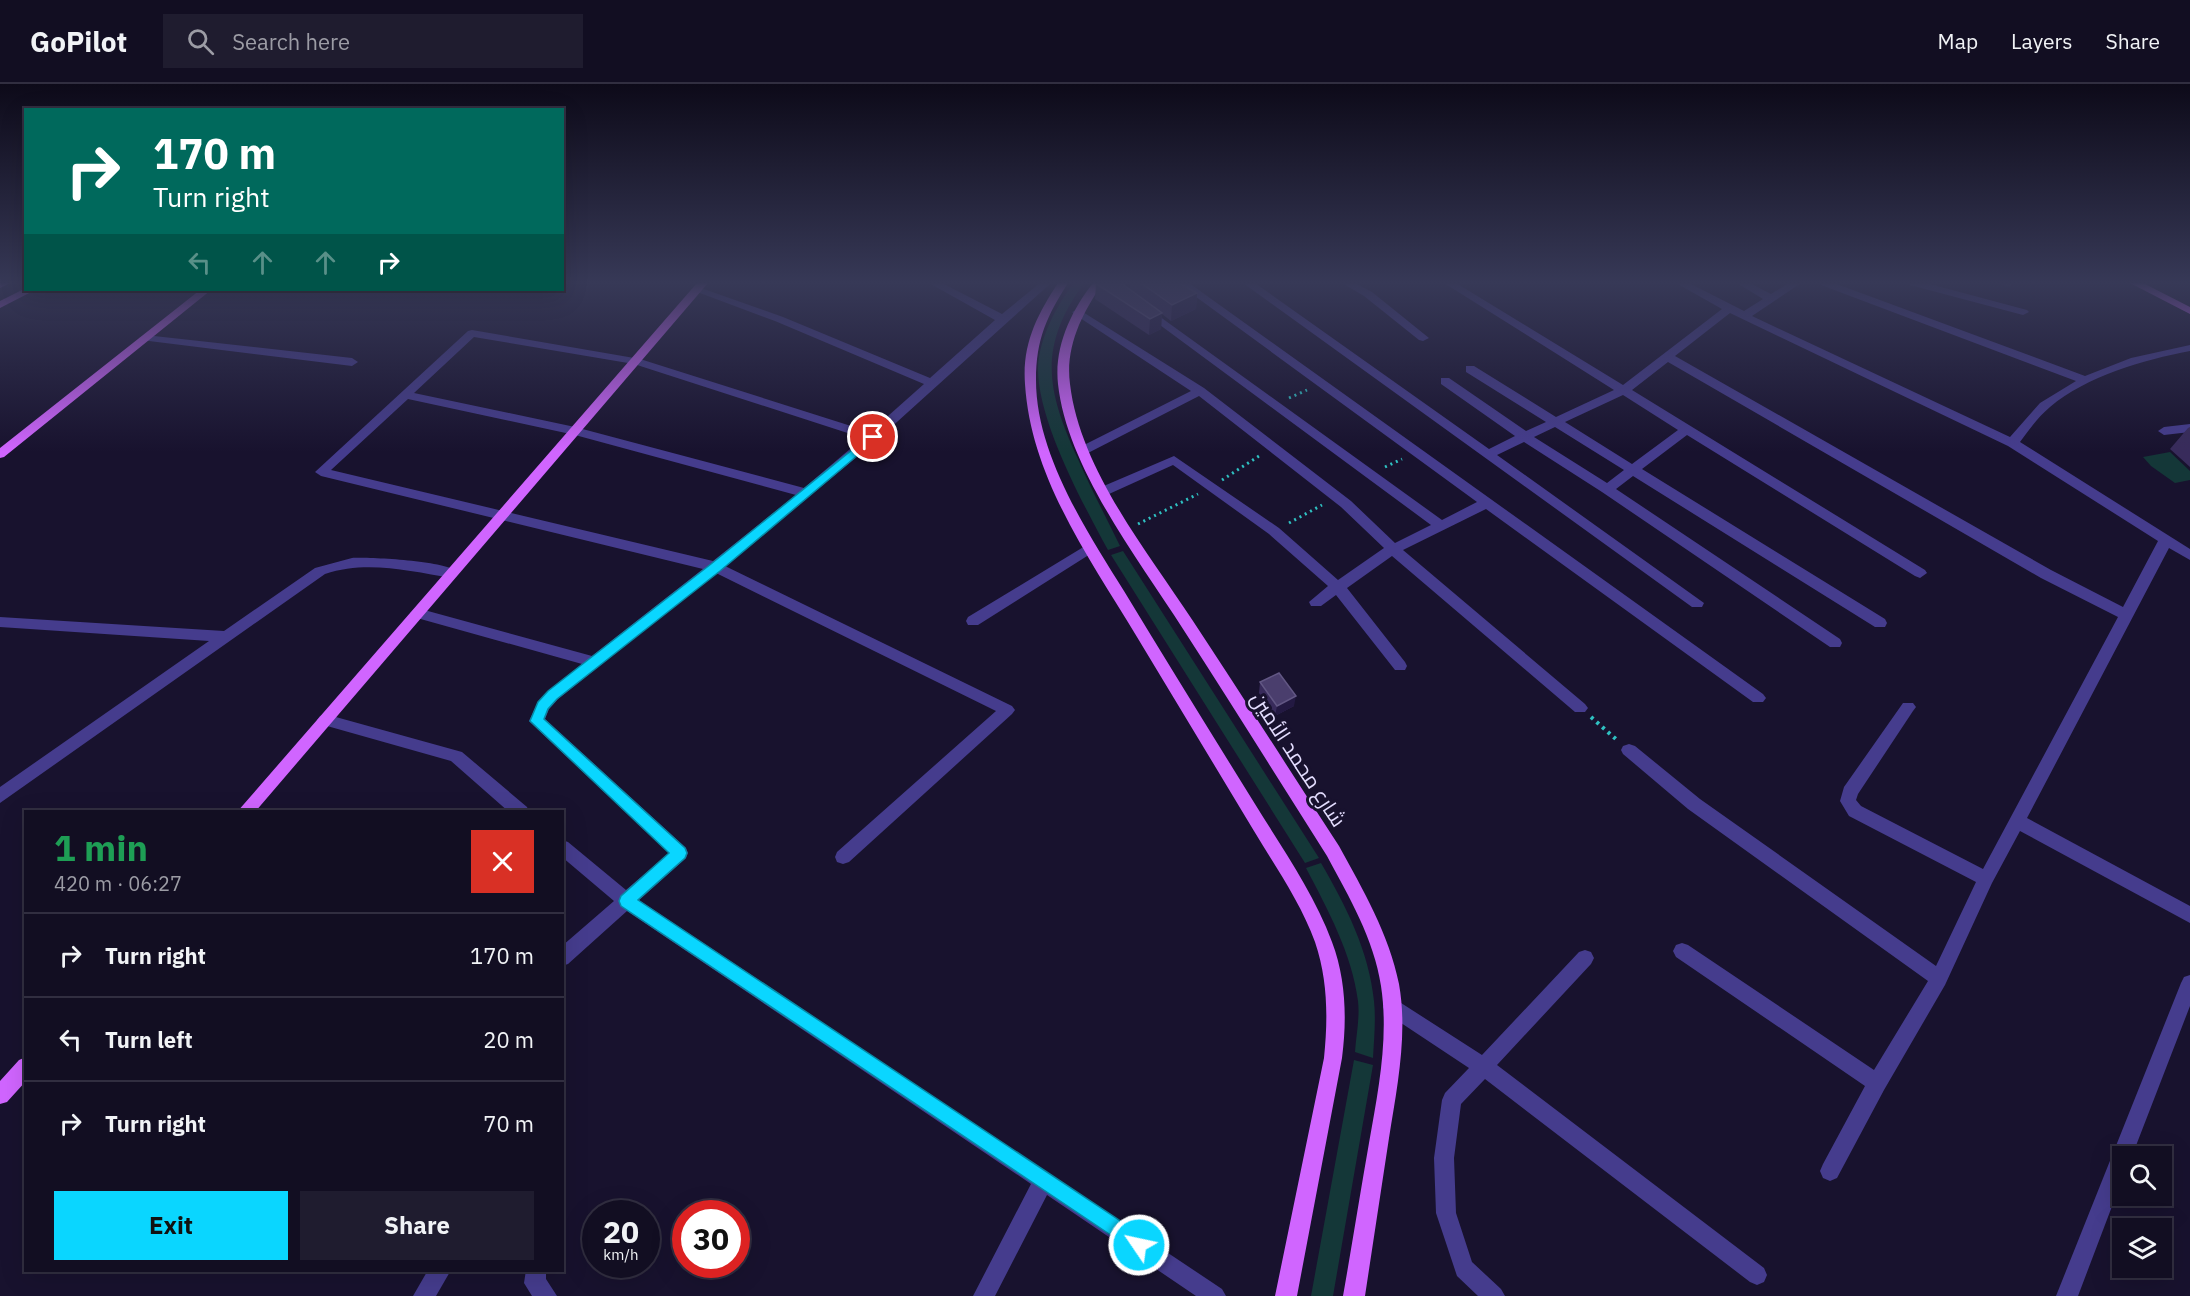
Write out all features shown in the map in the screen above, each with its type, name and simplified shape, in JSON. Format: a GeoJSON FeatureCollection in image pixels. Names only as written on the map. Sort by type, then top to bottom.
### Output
{"type":"FeatureCollection","features":[{"type":"Feature","properties":{"kind":"main road"},"geometry":{"type":"LineString","coordinates":[[0,454],[144,340]]}},
{"type":"Feature","properties":{"kind":"main road"},"geometry":{"type":"LineString","coordinates":[[248,810],[655,340]]}},
{"type":"Feature","properties":{"kind":"main road"},"geometry":{"type":"LineString","coordinates":[[1034,340],[1029,362],[1029,383],[1038,430],[1070,512],[1289,874],[1320,934],[1332,973],[1337,1023],[1333,1058],[1286,1296]]}},
{"type":"Feature","properties":{"kind":"main road","name":"شارع محمد الأمين"},"geometry":{"type":"LineString","coordinates":[[1068,340],[1064,382],[1073,422],[1104,491],[1126,530],[1333,851],[1374,931],[1390,985],[1393,1042],[1390,1074],[1354,1296]]}},
{"type":"Feature","properties":{"kind":"main road"},"geometry":{"type":"LineString","coordinates":[[0,1095],[24,1067]]}},
{"type":"Feature","properties":{"kind":"street"},"geometry":{"type":"LineString","coordinates":[[159,340],[352,362]]}},
{"type":"Feature","properties":{"kind":"street"},"geometry":{"type":"LineString","coordinates":[[465,340],[321,472],[716,567],[1007,710],[843,857]]}},
{"type":"Feature","properties":{"kind":"street"},"geometry":{"type":"LineString","coordinates":[[510,340],[636,361],[873,437]]}},
{"type":"Feature","properties":{"kind":"street"},"geometry":{"type":"LineString","coordinates":[[828,340],[932,383]]}},
{"type":"Feature","properties":{"kind":"street"},"geometry":{"type":"LineString","coordinates":[[564,956],[680,853],[537,721],[543,706],[553,695],[806,494],[873,437],[978,340]]}},
{"type":"Feature","properties":{"kind":"street"},"geometry":{"type":"LineString","coordinates":[[1121,340],[1200,391],[1346,504],[1393,549],[1580,708]]}},
{"type":"Feature","properties":{"kind":"street"},"geometry":{"type":"LineString","coordinates":[[1186,340],[1440,525]]}},
{"type":"Feature","properties":{"kind":"street"},"geometry":{"type":"LineString","coordinates":[[1260,340],[1758,698]]}},
{"type":"Feature","properties":{"kind":"street"},"geometry":{"type":"LineString","coordinates":[[1327,340],[1697,603]]}},
{"type":"Feature","properties":{"kind":"street"},"geometry":{"type":"LineString","coordinates":[[1542,340],[1920,573]]}},
{"type":"Feature","properties":{"kind":"street"},"geometry":{"type":"LineString","coordinates":[[1488,454],[1624,390],[1689,340]]}},
{"type":"Feature","properties":{"kind":"street"},"geometry":{"type":"LineString","coordinates":[[1794,340],[2012,443],[2190,555]]}},
{"type":"Feature","properties":{"kind":"street"},"geometry":{"type":"LineString","coordinates":[[1976,340],[2087,381]]}},
{"type":"Feature","properties":{"kind":"street"},"geometry":{"type":"LineString","coordinates":[[2012,443],[2047,403],[2087,381],[2158,353],[2190,348]]}},
{"type":"Feature","properties":{"kind":"street"},"geometry":{"type":"LineString","coordinates":[[1667,356],[2046,574],[2126,615]]}},
{"type":"Feature","properties":{"kind":"street"},"geometry":{"type":"LineString","coordinates":[[1470,369],[1880,623]]}},
{"type":"Feature","properties":{"kind":"street"},"geometry":{"type":"LineString","coordinates":[[1445,381],[1835,644]]}},
{"type":"Feature","properties":{"kind":"street"},"geometry":{"type":"LineString","coordinates":[[1084,450],[1200,391]]}},
{"type":"Feature","properties":{"kind":"street"},"geometry":{"type":"LineString","coordinates":[[404,394],[575,431],[806,494]]}},
{"type":"Feature","properties":{"kind":"street"},"geometry":{"type":"LineString","coordinates":[[2164,431],[2190,428]]}},
{"type":"Feature","properties":{"kind":"street"},"geometry":{"type":"LineString","coordinates":[[1607,489],[1687,429]]}},
{"type":"Feature","properties":{"kind":"street"},"geometry":{"type":"LineString","coordinates":[[1104,491],[1174,460],[1274,531],[1338,587],[1400,666]]}},
{"type":"Feature","properties":{"kind":"street"},"geometry":{"type":"LineString","coordinates":[[1317,602],[1393,549],[1487,503]]}},
{"type":"Feature","properties":{"kind":"street"},"geometry":{"type":"LineString","coordinates":[[1830,1172],[1877,1083],[1939,979],[1986,879],[2166,540]]}},
{"type":"Feature","properties":{"kind":"street"},"geometry":{"type":"LineString","coordinates":[[973,621],[1090,548]]}},
{"type":"Feature","properties":{"kind":"street"},"geometry":{"type":"LineString","coordinates":[[0,796],[311,576],[339,564],[367,561],[452,573]]}},
{"type":"Feature","properties":{"kind":"street"},"geometry":{"type":"LineString","coordinates":[[417,613],[594,662]]}},
{"type":"Feature","properties":{"kind":"street"},"geometry":{"type":"LineString","coordinates":[[0,622],[226,637]]}},
{"type":"Feature","properties":{"kind":"street"},"geometry":{"type":"LineString","coordinates":[[1908,707],[1850,792],[1848,801],[1855,811],[1986,879]]}},
{"type":"Feature","properties":{"kind":"street"},"geometry":{"type":"LineString","coordinates":[[325,720],[456,756],[519,810]]}},
{"type":"Feature","properties":{"kind":"street"},"geometry":{"type":"LineString","coordinates":[[1629,750],[1694,804],[1939,979]]}},
{"type":"Feature","properties":{"kind":"street"},"geometry":{"type":"LineString","coordinates":[[2017,821],[2190,915]]}},
{"type":"Feature","properties":{"kind":"street"},"geometry":{"type":"LineString","coordinates":[[564,848],[627,901],[1215,1296]]}},
{"type":"Feature","properties":{"kind":"street"},"geometry":{"type":"LineString","coordinates":[[1682,951],[1877,1083]]}},
{"type":"Feature","properties":{"kind":"street"},"geometry":{"type":"LineString","coordinates":[[1494,1296],[1464,1269],[1446,1213],[1444,1158],[1452,1100],[1585,958]]}},
{"type":"Feature","properties":{"kind":"street"},"geometry":{"type":"LineString","coordinates":[[2067,1296],[2190,983]]}},
{"type":"Feature","properties":{"kind":"street"},"geometry":{"type":"LineString","coordinates":[[1392,1007],[1483,1066],[1757,1275]]}},
{"type":"Feature","properties":{"kind":"street"},"geometry":{"type":"LineString","coordinates":[[984,1296],[1044,1181]]}},
{"type":"Feature","properties":{"kind":"street"},"geometry":{"type":"LineString","coordinates":[[424,1296],[440,1272]]}},
{"type":"Feature","properties":{"kind":"street"},"geometry":{"type":"LineString","coordinates":[[536,1272],[535,1284],[546,1296]]}},
{"type":"Feature","properties":{"kind":"path"},"geometry":{"type":"LineString","coordinates":[[1580,708],[1629,750]]}},
{"type":"Feature","properties":{"kind":"green space"},"geometry":{"type":"Polygon","coordinates":[[[1043,340],[1056,340],[1052,370],[1059,412],[1067,435],[1120,546],[1108,550],[1086,509],[1053,436],[1040,388],[1038,367],[1043,340]]]}},
{"type":"Feature","properties":{"kind":"green space"},"geometry":{"type":"Polygon","coordinates":[[[2170,452],[2190,471],[2190,480],[2175,483],[2151,466],[2143,457],[2170,452]]]}},
{"type":"Feature","properties":{"kind":"green space"},"geometry":{"type":"Polygon","coordinates":[[[1123,551],[1319,858],[1305,863],[1111,555],[1123,551]]]}},
{"type":"Feature","properties":{"kind":"green space"},"geometry":{"type":"Polygon","coordinates":[[[1321,863],[1355,929],[1367,964],[1375,1008],[1373,1058],[1355,1052],[1358,1001],[1355,984],[1345,949],[1306,868],[1321,863]]]}},
{"type":"Feature","properties":{"kind":"green space"},"geometry":{"type":"Polygon","coordinates":[[[1354,1060],[1373,1065],[1333,1296],[1311,1296],[1354,1060]]]}},
{"type":"Feature","properties":{"kind":"building"},"geometry":{"type":"Polygon","coordinates":[[[1279,673],[1296,696],[1277,706],[1260,682],[1279,673]]]}},
{"type":"Feature","properties":{"kind":"route"},"geometry":{"type":"LineString","coordinates":[[873,437],[716,567],[553,695],[543,706],[537,721],[680,853],[627,901],[1139,1245]]}}]}
